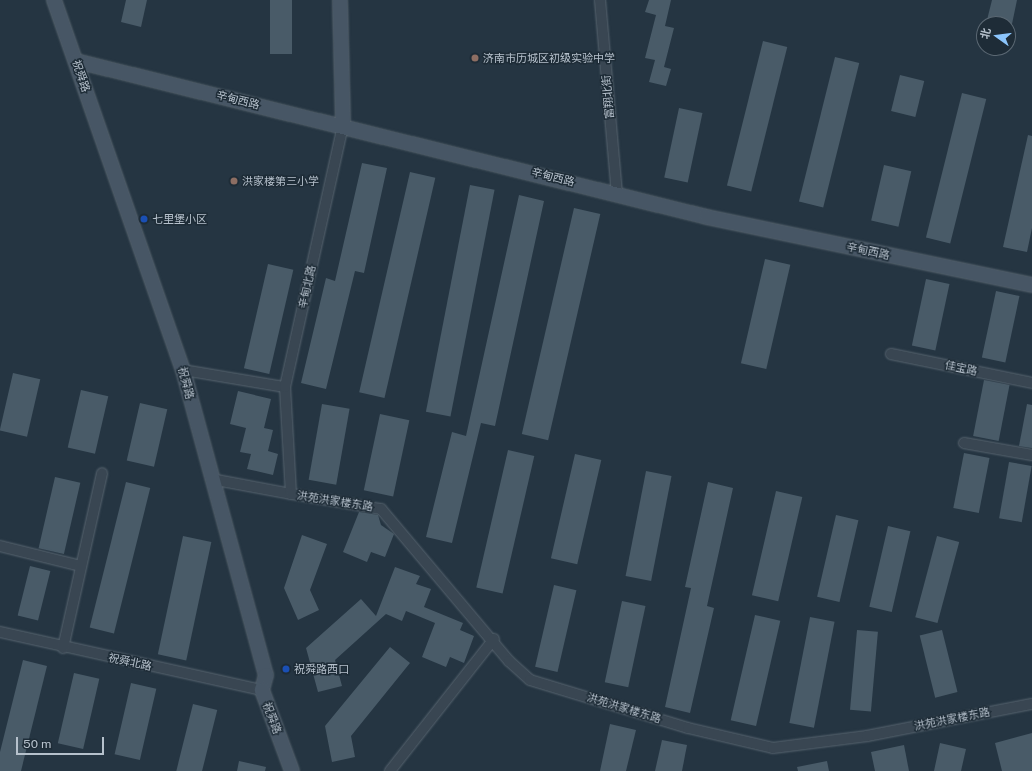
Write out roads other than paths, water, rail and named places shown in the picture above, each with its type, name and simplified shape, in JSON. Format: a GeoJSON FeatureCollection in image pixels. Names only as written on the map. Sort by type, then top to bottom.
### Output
{"type":"FeatureCollection","features":[{"type":"Feature","properties":{"kind":"street","name":"祝舜路"},"geometry":{"type":"LineString","coordinates":[[54,0],[183,370],[211,480],[266,675],[262,690],[292,771]]}},
{"type":"Feature","properties":{"kind":"street","name":"辛甸北路"},"geometry":{"type":"LineString","coordinates":[[291,494],[285,387],[343,126],[340,0]]}},
{"type":"Feature","properties":{"kind":"street","name":"富翔北街"},"geometry":{"type":"LineString","coordinates":[[600,0],[617,193]]}},
{"type":"Feature","properties":{"kind":"street","name":"辛甸西路"},"geometry":{"type":"LineString","coordinates":[[76,61],[617,193],[707,217],[1032,285]]}},
{"type":"Feature","properties":{"kind":"street","name":"佳宝路"},"geometry":{"type":"LineString","coordinates":[[891,354],[1032,383]]}},
{"type":"Feature","properties":{"kind":"street"},"geometry":{"type":"LineString","coordinates":[[183,370],[285,387]]}},
{"type":"Feature","properties":{"kind":"street"},"geometry":{"type":"LineString","coordinates":[[964,443],[1032,455]]}},
{"type":"Feature","properties":{"kind":"street"},"geometry":{"type":"LineString","coordinates":[[63,648],[80,566],[102,473]]}},
{"type":"Feature","properties":{"kind":"street"},"geometry":{"type":"LineString","coordinates":[[211,480],[291,494]]}},
{"type":"Feature","properties":{"kind":"street","name":"洪苑洪家楼东路"},"geometry":{"type":"LineString","coordinates":[[291,494],[381,509],[494,639],[509,661],[530,680],[688,728],[773,748],[868,736],[1032,704]]}},
{"type":"Feature","properties":{"kind":"street"},"geometry":{"type":"LineString","coordinates":[[0,546],[80,566]]}},
{"type":"Feature","properties":{"kind":"street","name":"祝舜北路"},"geometry":{"type":"LineString","coordinates":[[0,632],[63,648],[262,690]]}},
{"type":"Feature","properties":{"kind":"street"},"geometry":{"type":"LineString","coordinates":[[390,771],[494,639]]}},
{"type":"Feature","properties":{"kind":"place","name":"济南市历城区初级实验中学"},"geometry":{"type":"Point","coordinates":[475,58]}},
{"type":"Feature","properties":{"kind":"place","name":"洪家楼第三小学"},"geometry":{"type":"Point","coordinates":[234,181]}},
{"type":"Feature","properties":{"kind":"place","name":"七里堡小区"},"geometry":{"type":"Point","coordinates":[144,219]}},
{"type":"Feature","properties":{"kind":"place","name":"祝舜路西口"},"geometry":{"type":"Point","coordinates":[286,669]}}]}
